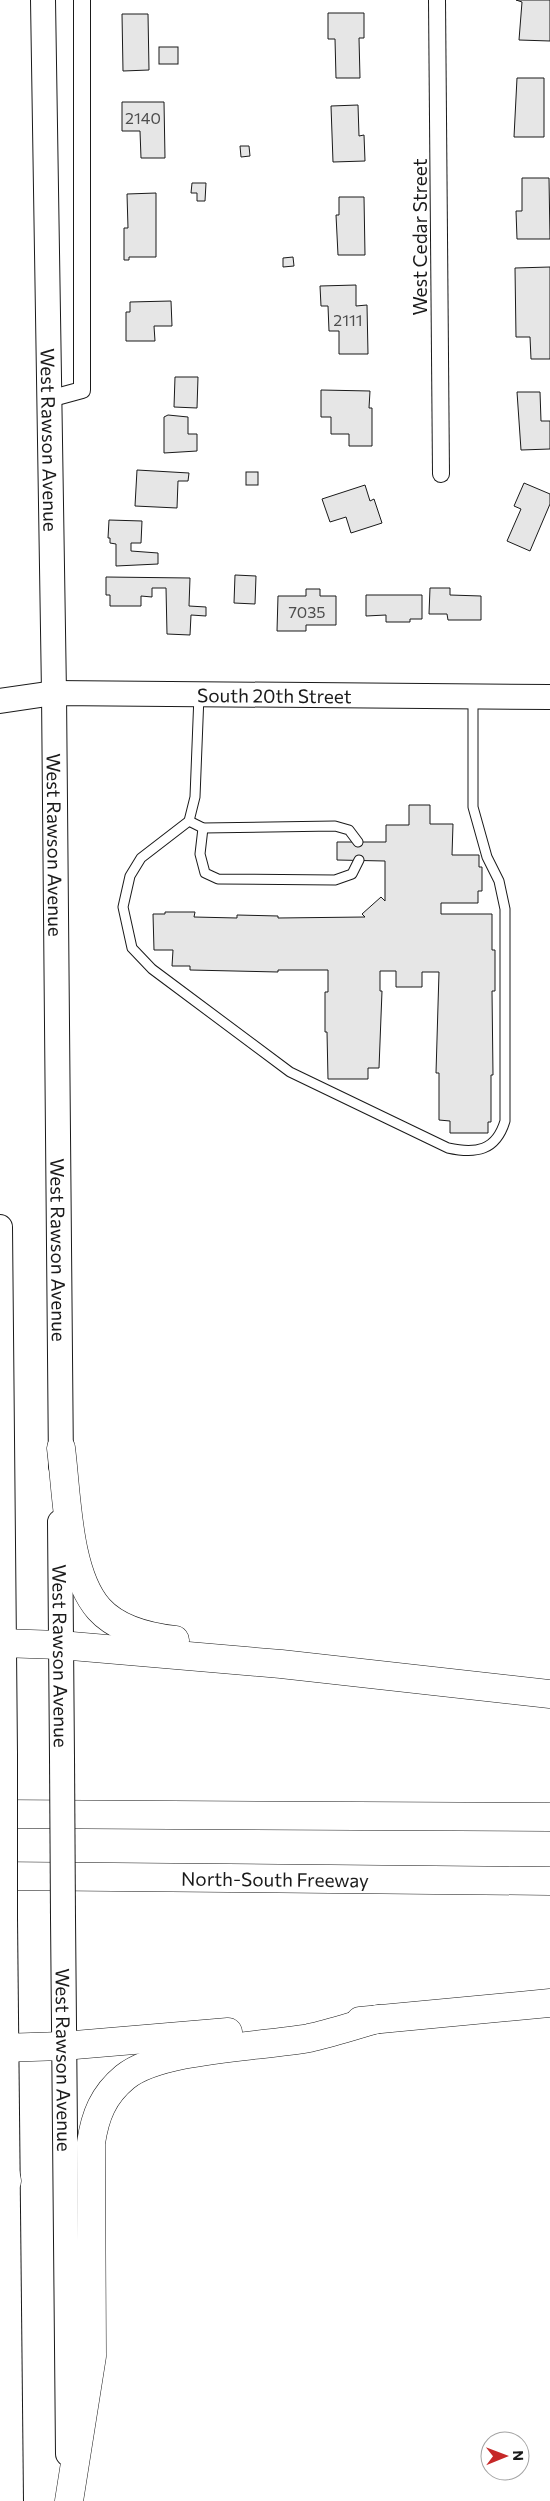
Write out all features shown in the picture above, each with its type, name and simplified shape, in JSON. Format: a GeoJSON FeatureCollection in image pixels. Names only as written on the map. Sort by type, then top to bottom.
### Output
{"type":"FeatureCollection","features":[{"type":"Feature","properties":{"kind":"highway"},"geometry":{"type":"LineString","coordinates":[[61,1448],[73,1544],[89,1593],[100,1609],[114,1621],[136,1632],[160,1638],[224,1647],[281,1664]]}},
{"type":"Feature","properties":{"kind":"highway"},"geometry":{"type":"LineString","coordinates":[[2,1643],[60,1645],[281,1664],[550,1694]]}},
{"type":"Feature","properties":{"kind":"highway"},"geometry":{"type":"LineString","coordinates":[[0,1814],[550,1818]]}},
{"type":"Feature","properties":{"kind":"highway","name":"North-South Freeway"},"geometry":{"type":"LineString","coordinates":[[0,1876],[550,1881]]}},
{"type":"Feature","properties":{"kind":"highway"},"geometry":{"type":"LineString","coordinates":[[3,2048],[63,2046],[550,2003]]}},
{"type":"Feature","properties":{"kind":"highway"},"geometry":{"type":"LineString","coordinates":[[69,2501],[92,2356],[91,2143],[94,2119],[101,2105],[126,2076],[161,2060],[309,2038],[378,2019]]}},
{"type":"Feature","properties":{"kind":"highway"},"geometry":{"type":"LineString","coordinates":[[0,2149],[7,2181]]}},
{"type":"Feature","properties":{"kind":"main road","name":"West Rawson Avenue"},"geometry":{"type":"LineString","coordinates":[[43,0],[54,693],[61,1448],[60,1645],[63,2046],[69,2501]]}},
{"type":"Feature","properties":{"kind":"main road","name":"South 20th Street"},"geometry":{"type":"LineString","coordinates":[[0,701],[54,693],[550,697]]}},
{"type":"Feature","properties":{"kind":"main road"},"geometry":{"type":"LineString","coordinates":[[0,1227],[2,1643],[5,1754],[3,2048],[7,2181],[11,2501]]}},
{"type":"Feature","properties":{"kind":"main road"},"geometry":{"type":"LineString","coordinates":[[5,2501],[10,2455]]}},
{"type":"Feature","properties":{"kind":"main road"},"geometry":{"type":"LineString","coordinates":[[10,2455],[22,2501]]}},
{"type":"Feature","properties":{"kind":"street"},"geometry":{"type":"LineString","coordinates":[[49,399],[82,390],[82,0]]}},
{"type":"Feature","properties":{"kind":"street","name":"West Cedar Street"},"geometry":{"type":"LineString","coordinates":[[437,0],[441,474]]}},
{"type":"Feature","properties":{"kind":"lane"},"geometry":{"type":"LineString","coordinates":[[199,694],[195,797],[189,821],[141,858],[130,876],[123,908],[132,948],[152,969],[290,1072],[448,1148],[468,1152],[487,1147],[501,1135],[505,1121],[505,910],[499,881],[487,857],[473,808],[473,696]]}},
{"type":"Feature","properties":{"kind":"lane"},"geometry":{"type":"LineString","coordinates":[[189,821],[203,828],[335,826],[349,830],[358,842]]}},
{"type":"Feature","properties":{"kind":"lane"},"geometry":{"type":"LineString","coordinates":[[203,828],[200,854],[204,873],[218,879],[335,880],[352,874],[359,860]]}},
{"type":"Feature","properties":{"kind":"building"},"geometry":{"type":"Polygon","coordinates":[[[516,0],[550,0],[550,41],[519,40],[522,2],[516,0]]]}},
{"type":"Feature","properties":{"kind":"building"},"geometry":{"type":"Polygon","coordinates":[[[328,13],[364,13],[364,38],[359,38],[360,78],[336,78],[335,39],[328,39],[328,13]]]}},
{"type":"Feature","properties":{"kind":"building"},"geometry":{"type":"Polygon","coordinates":[[[122,14],[148,14],[149,70],[123,71],[122,14]]]}},
{"type":"Feature","properties":{"kind":"building"},"geometry":{"type":"Polygon","coordinates":[[[159,47],[178,47],[178,64],[159,64],[159,47]]]}},
{"type":"Feature","properties":{"kind":"building"},"geometry":{"type":"Polygon","coordinates":[[[517,78],[544,78],[544,137],[514,137],[517,78]]]}},
{"type":"Feature","properties":{"kind":"building"},"geometry":{"type":"Polygon","coordinates":[[[122,102],[164,102],[165,158],[141,158],[140,131],[122,131],[122,102]]]}},
{"type":"Feature","properties":{"kind":"building"},"geometry":{"type":"Polygon","coordinates":[[[358,105],[359,136],[364,135],[365,161],[333,162],[331,106],[358,105]]]}},
{"type":"Feature","properties":{"kind":"building"},"geometry":{"type":"Polygon","coordinates":[[[240,146],[249,146],[250,156],[241,157],[240,146]]]}},
{"type":"Feature","properties":{"kind":"building"},"geometry":{"type":"Polygon","coordinates":[[[522,178],[549,178],[550,239],[517,239],[516,211],[522,211],[522,178]]]}},
{"type":"Feature","properties":{"kind":"building"},"geometry":{"type":"Polygon","coordinates":[[[192,183],[206,183],[205,201],[197,201],[197,193],[191,193],[192,183]]]}},
{"type":"Feature","properties":{"kind":"building"},"geometry":{"type":"Polygon","coordinates":[[[156,193],[156,257],[129,257],[129,260],[124,260],[124,228],[128,228],[127,194],[156,193]]]}},
{"type":"Feature","properties":{"kind":"building"},"geometry":{"type":"Polygon","coordinates":[[[339,197],[364,197],[365,255],[338,255],[336,215],[339,215],[339,197]]]}},
{"type":"Feature","properties":{"kind":"building"},"geometry":{"type":"Polygon","coordinates":[[[293,257],[294,266],[283,267],[283,258],[293,257]]]}},
{"type":"Feature","properties":{"kind":"building"},"geometry":{"type":"Polygon","coordinates":[[[550,267],[550,359],[531,359],[530,337],[516,337],[515,268],[550,267]]]}},
{"type":"Feature","properties":{"kind":"building"},"geometry":{"type":"Polygon","coordinates":[[[356,285],[356,306],[367,305],[368,354],[339,354],[339,331],[329,331],[328,306],[321,306],[320,286],[356,285]]]}},
{"type":"Feature","properties":{"kind":"building"},"geometry":{"type":"Polygon","coordinates":[[[171,301],[172,326],[154,326],[155,341],[126,341],[126,312],[130,312],[130,302],[171,301]]]}},
{"type":"Feature","properties":{"kind":"building"},"geometry":{"type":"Polygon","coordinates":[[[175,377],[198,377],[197,408],[174,407],[175,377]]]}},
{"type":"Feature","properties":{"kind":"building"},"geometry":{"type":"Polygon","coordinates":[[[321,390],[370,391],[369,408],[372,408],[372,446],[349,446],[349,434],[331,434],[331,417],[321,417],[321,390]]]}},
{"type":"Feature","properties":{"kind":"building"},"geometry":{"type":"Polygon","coordinates":[[[517,392],[540,392],[541,421],[550,421],[550,449],[521,450],[517,392]]]}},
{"type":"Feature","properties":{"kind":"building"},"geometry":{"type":"Polygon","coordinates":[[[168,415],[188,417],[188,434],[197,434],[197,451],[164,453],[164,417],[168,415]]]}},
{"type":"Feature","properties":{"kind":"building"},"geometry":{"type":"Polygon","coordinates":[[[137,470],[189,473],[188,481],[178,481],[177,508],[135,506],[137,470]]]}},
{"type":"Feature","properties":{"kind":"building"},"geometry":{"type":"Polygon","coordinates":[[[246,472],[258,472],[258,485],[246,485],[246,472]]]}},
{"type":"Feature","properties":{"kind":"building"},"geometry":{"type":"Polygon","coordinates":[[[524,483],[550,494],[550,504],[530,551],[507,541],[521,509],[514,506],[524,483]]]}},
{"type":"Feature","properties":{"kind":"building"},"geometry":{"type":"Polygon","coordinates":[[[365,485],[370,501],[374,499],[382,523],[351,533],[346,517],[330,522],[322,499],[365,485]]]}},
{"type":"Feature","properties":{"kind":"building"},"geometry":{"type":"Polygon","coordinates":[[[109,520],[142,521],[141,543],[131,543],[131,551],[158,553],[158,564],[116,566],[116,544],[110,543],[110,538],[108,538],[109,520]]]}},
{"type":"Feature","properties":{"kind":"building"},"geometry":{"type":"Polygon","coordinates":[[[235,575],[256,576],[255,604],[234,603],[235,575]]]}},
{"type":"Feature","properties":{"kind":"building"},"geometry":{"type":"Polygon","coordinates":[[[106,577],[190,578],[189,606],[206,607],[206,616],[191,615],[190,635],[167,634],[166,588],[152,588],[152,597],[141,596],[141,606],[110,606],[110,595],[106,595],[106,577]]]}},
{"type":"Feature","properties":{"kind":"building"},"geometry":{"type":"Polygon","coordinates":[[[430,588],[450,588],[450,595],[481,596],[481,620],[448,620],[447,614],[429,614],[430,588]]]}},
{"type":"Feature","properties":{"kind":"building"},"geometry":{"type":"Polygon","coordinates":[[[306,589],[320,589],[320,596],[336,596],[336,625],[306,625],[306,631],[277,631],[278,596],[306,596],[306,589]]]}},
{"type":"Feature","properties":{"kind":"building"},"geometry":{"type":"Polygon","coordinates":[[[366,595],[422,595],[422,619],[410,619],[410,622],[386,622],[386,615],[366,616],[366,595]]]}},
{"type":"Feature","properties":{"kind":"building"},"geometry":{"type":"Polygon","coordinates":[[[409,805],[430,805],[430,824],[453,824],[452,855],[479,855],[479,867],[482,867],[482,891],[478,891],[478,903],[441,903],[441,914],[492,914],[492,950],[495,950],[495,991],[492,991],[493,1075],[491,1075],[491,1122],[488,1122],[488,1133],[450,1133],[450,1121],[439,1120],[439,1073],[436,1073],[439,972],[422,972],[422,987],[396,987],[396,971],[380,971],[380,991],[382,991],[379,1068],[368,1068],[368,1079],[328,1079],[325,992],[328,992],[328,970],[278,970],[278,972],[190,970],[190,966],[172,966],[173,950],[154,950],[153,914],[165,914],[165,912],[195,912],[194,917],[237,918],[237,915],[278,916],[278,918],[365,917],[362,914],[381,897],[385,901],[385,861],[337,860],[337,842],[386,842],[386,825],[409,825],[409,805]]]}}]}
